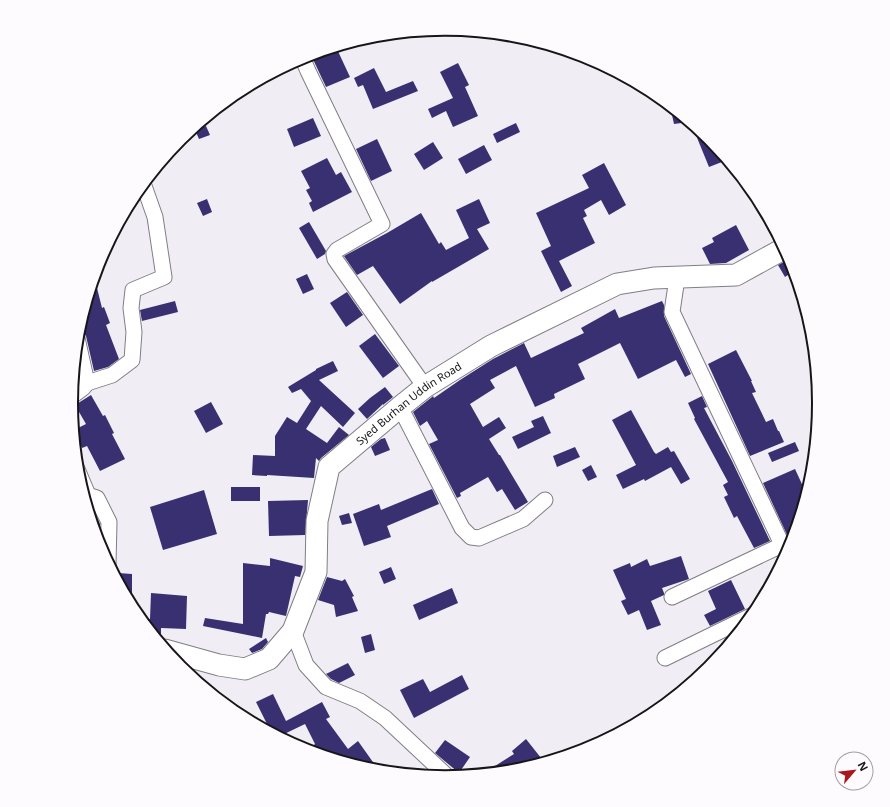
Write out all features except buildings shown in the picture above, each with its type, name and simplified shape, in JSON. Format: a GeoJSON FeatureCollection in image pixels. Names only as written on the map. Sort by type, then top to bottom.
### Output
{"type":"FeatureCollection","features":[{"type":"Feature","properties":{"kind":"street"},"geometry":{"type":"LineString","coordinates":[[305,64],[382,224],[337,250],[334,254],[335,259],[425,387]]}},
{"type":"Feature","properties":{"kind":"street"},"geometry":{"type":"LineString","coordinates":[[78,392],[87,383],[112,375],[132,360],[134,332],[131,308],[133,290],[164,277],[155,217],[145,190]]}},
{"type":"Feature","properties":{"kind":"street","name":"Syed Burhan Uddin Road"},"geometry":{"type":"LineString","coordinates":[[176,653],[219,665],[245,669],[268,659],[293,631],[316,572],[317,521],[329,467],[425,387],[491,346],[617,284],[654,278],[736,275],[780,251]]}},
{"type":"Feature","properties":{"kind":"street"},"geometry":{"type":"LineString","coordinates":[[677,278],[672,312],[784,547]]}},
{"type":"Feature","properties":{"kind":"street"},"geometry":{"type":"LineString","coordinates":[[81,356],[87,383]]}},
{"type":"Feature","properties":{"kind":"street"},"geometry":{"type":"LineString","coordinates":[[400,407],[462,528],[471,537],[479,538],[523,519],[544,500]]}},
{"type":"Feature","properties":{"kind":"street"},"geometry":{"type":"LineString","coordinates":[[89,495],[97,498],[109,522],[108,551]]}},
{"type":"Feature","properties":{"kind":"street"},"geometry":{"type":"LineString","coordinates":[[672,597],[782,551]]}},
{"type":"Feature","properties":{"kind":"street"},"geometry":{"type":"LineString","coordinates":[[665,658],[742,620]]}},
{"type":"Feature","properties":{"kind":"street"},"geometry":{"type":"LineString","coordinates":[[293,631],[306,665],[326,687],[360,701],[385,718],[441,771]]}}]}
